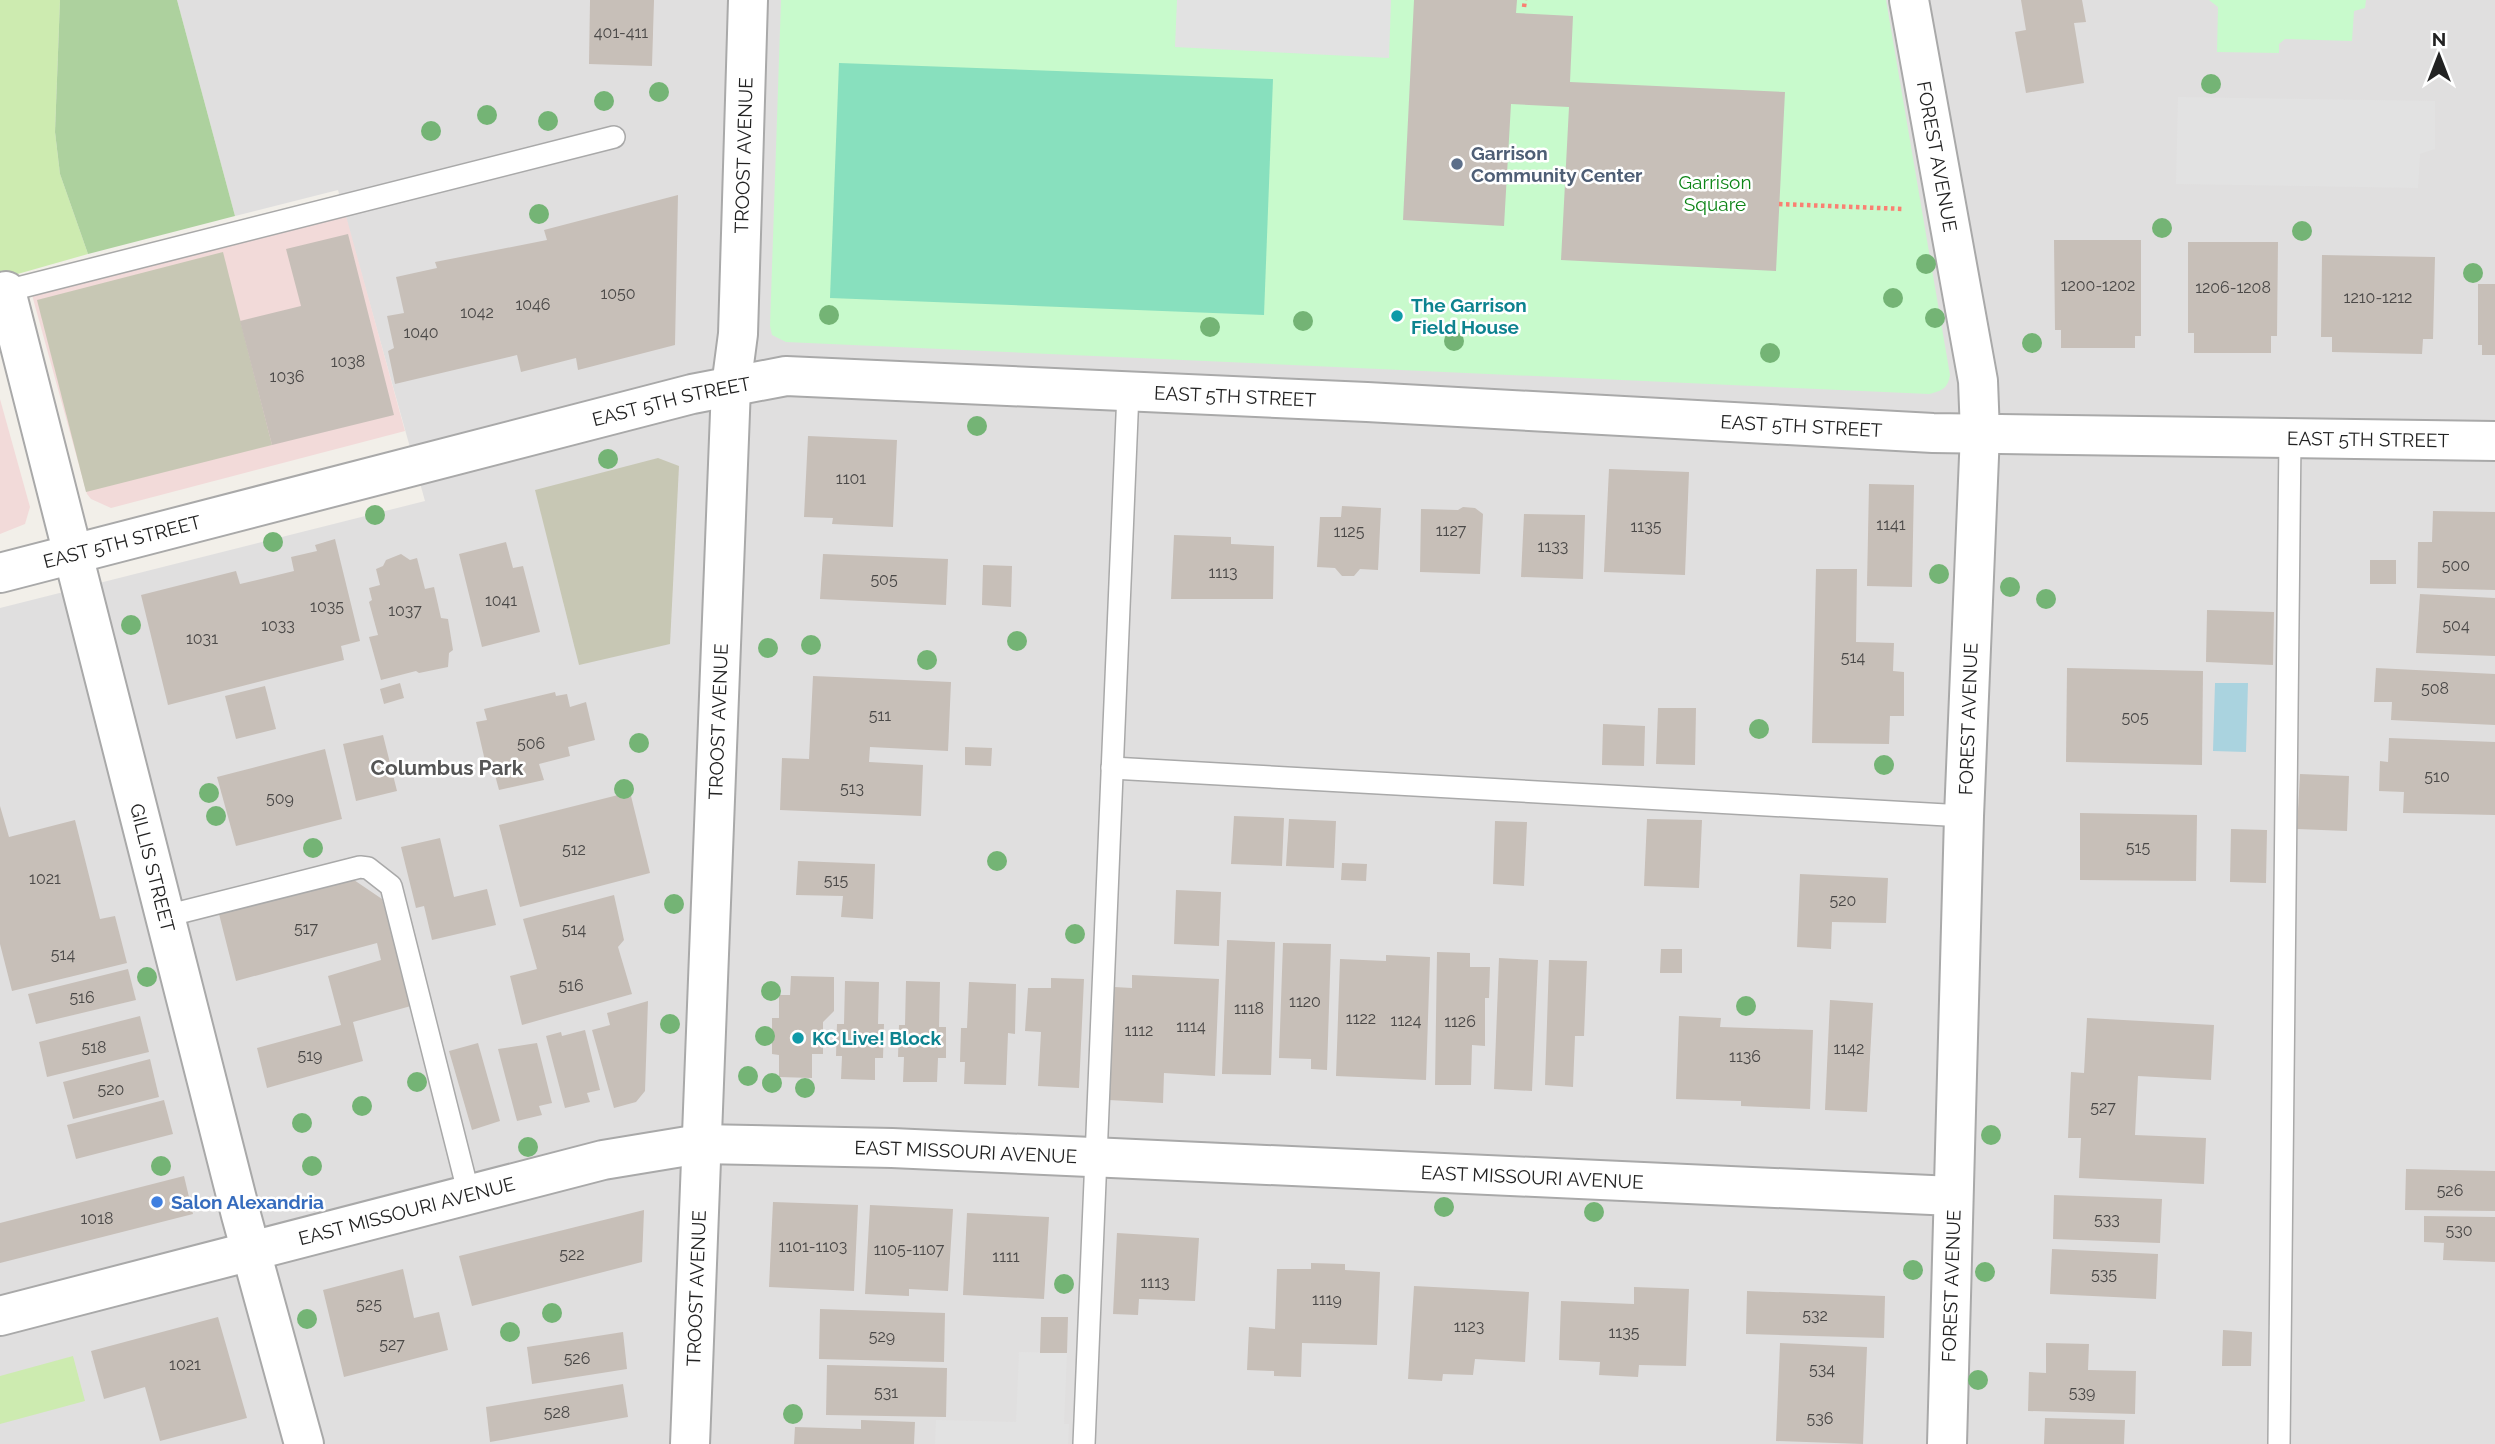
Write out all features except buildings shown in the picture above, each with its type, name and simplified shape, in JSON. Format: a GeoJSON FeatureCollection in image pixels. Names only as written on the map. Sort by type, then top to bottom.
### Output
{"type":"FeatureCollection","features":[{"type":"Feature","properties":{"kind":"street","name":"TROOST AVENUE"},"geometry":{"type":"LineString","coordinates":[[690,1444],[732,387],[738,334],[748,0]]}},
{"type":"Feature","properties":{"kind":"street","name":"FOREST AVENUE"},"geometry":{"type":"LineString","coordinates":[[1909,0],[1978,381],[1980,433],[1964,816],[1947,1444]]}},
{"type":"Feature","properties":{"kind":"street","name":"GILLIS STREET"},"geometry":{"type":"LineString","coordinates":[[6,291],[250,1249],[304,1444]]}},
{"type":"Feature","properties":{"kind":"street","name":"EAST 5TH STREET"},"geometry":{"type":"LineString","coordinates":[[0,573],[672,398],[786,376],[1980,433],[2495,441]]}},
{"type":"Feature","properties":{"kind":"street","name":"EAST MISSOURI AVENUE"},"geometry":{"type":"LineString","coordinates":[[0,1316],[250,1249],[603,1160],[700,1144],[892,1148],[1953,1196]]}},
{"type":"Feature","properties":{"kind":"lane"},"geometry":{"type":"LineString","coordinates":[[6,291],[614,137]]}},
{"type":"Feature","properties":{"kind":"lane"},"geometry":{"type":"LineString","coordinates":[[1084,1444],[1128,392]]}},
{"type":"Feature","properties":{"kind":"lane"},"geometry":{"type":"LineString","coordinates":[[2279,1444],[2290,438]]}},
{"type":"Feature","properties":{"kind":"lane"},"geometry":{"type":"LineString","coordinates":[[1112,768],[1964,816]]}},
{"type":"Feature","properties":{"kind":"lane"},"geometry":{"type":"LineString","coordinates":[[166,916],[360,867],[368,868],[386,879],[391,886],[469,1195]]}},
{"type":"Feature","properties":{"kind":"path"},"geometry":{"type":"LineString","coordinates":[[1524,7],[1525,0]]}},
{"type":"Feature","properties":{"kind":"path"},"geometry":{"type":"LineString","coordinates":[[1779,204],[1903,209]]}},
{"type":"Feature","properties":{"kind":"shaded area"},"geometry":{"type":"Polygon","coordinates":[[[177,0],[2495,0],[2495,1444],[0,1444],[0,608],[425,501],[338,190],[235,216],[177,0]]]}},
{"type":"Feature","properties":{"kind":"shaded area"},"geometry":{"type":"Polygon","coordinates":[[[1177,0],[1391,0],[1389,58],[1175,47],[1177,0]]]}},
{"type":"Feature","properties":{"kind":"shaded area"},"geometry":{"type":"Polygon","coordinates":[[[2178,97],[2435,101],[2435,149],[2420,154],[2418,188],[2176,184],[2178,97]]]}},
{"type":"Feature","properties":{"kind":"shaded area"},"geometry":{"type":"Polygon","coordinates":[[[346,216],[405,431],[111,508],[91,499],[87,494],[32,295],[346,216]]]}},
{"type":"Feature","properties":{"kind":"shaded area"},"geometry":{"type":"Polygon","coordinates":[[[223,252],[272,445],[86,492],[37,300],[223,252]]]}},
{"type":"Feature","properties":{"kind":"shaded area"},"geometry":{"type":"Polygon","coordinates":[[[0,399],[30,507],[25,524],[0,534],[0,399]]]}},
{"type":"Feature","properties":{"kind":"shaded area"},"geometry":{"type":"Polygon","coordinates":[[[658,458],[679,466],[670,644],[579,665],[535,490],[658,458]]]}},
{"type":"Feature","properties":{"kind":"shaded area"},"geometry":{"type":"Polygon","coordinates":[[[1019,1352],[1067,1353],[1064,1424],[1069,1424],[1068,1444],[935,1444],[936,1420],[1016,1422],[1019,1352]]]}},
{"type":"Feature","properties":{"kind":"green space"},"geometry":{"type":"Polygon","coordinates":[[[0,0],[60,0],[55,132],[60,174],[88,254],[0,279],[0,0]]]}},
{"type":"Feature","properties":{"kind":"green space"},"geometry":{"type":"Polygon","coordinates":[[[60,0],[177,0],[235,216],[88,254],[60,174],[55,132],[60,0]]]}},
{"type":"Feature","properties":{"kind":"green space","name":"Garrison Square"},"geometry":{"type":"Polygon","coordinates":[[[781,0],[1886,0],[1950,375],[1948,383],[1944,388],[1929,394],[786,342],[772,335],[770,326],[781,0]]]}},
{"type":"Feature","properties":{"kind":"green space"},"geometry":{"type":"Polygon","coordinates":[[[2209,0],[2366,0],[2365,8],[2354,11],[2352,41],[2285,39],[2279,44],[2279,53],[2217,52],[2218,7],[2209,0]]]}},
{"type":"Feature","properties":{"kind":"green space"},"geometry":{"type":"Polygon","coordinates":[[[839,63],[1273,79],[1264,315],[830,298],[839,63]]]}},
{"type":"Feature","properties":{"kind":"green space"},"geometry":{"type":"Polygon","coordinates":[[[73,1356],[85,1401],[0,1424],[0,1376],[73,1356]]]}},
{"type":"Feature","properties":{"kind":"water"},"geometry":{"type":"Polygon","coordinates":[[[2215,683],[2248,683],[2246,752],[2213,751],[2215,683]]]}},
{"type":"Feature","properties":{"kind":"place","name":"Garrison Community Center"},"geometry":{"type":"Point","coordinates":[1457,164]}},
{"type":"Feature","properties":{"kind":"place","name":"The Garrison Field House"},"geometry":{"type":"Point","coordinates":[1397,316]}},
{"type":"Feature","properties":{"kind":"place","name":"KC Live! Block"},"geometry":{"type":"Point","coordinates":[798,1038]}},
{"type":"Feature","properties":{"kind":"place","name":"Salon Alexandria"},"geometry":{"type":"Point","coordinates":[157,1202]}},
{"type":"Feature","properties":{"kind":"district","name":"Columbus Park"},"geometry":{"type":"Point","coordinates":[447,768]}}]}
